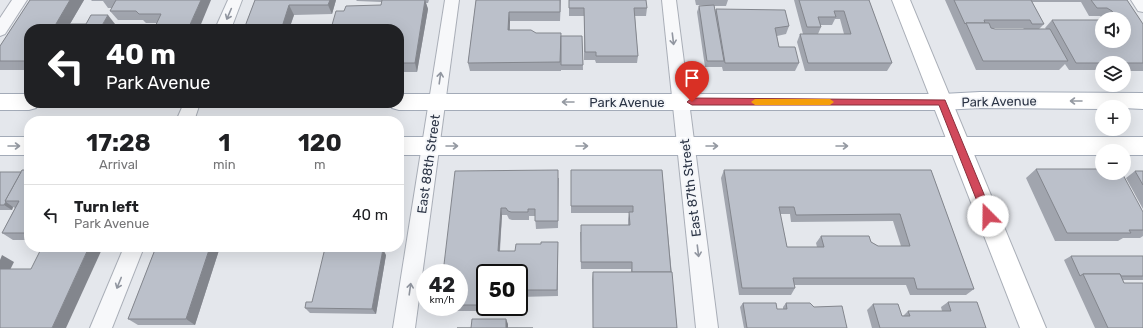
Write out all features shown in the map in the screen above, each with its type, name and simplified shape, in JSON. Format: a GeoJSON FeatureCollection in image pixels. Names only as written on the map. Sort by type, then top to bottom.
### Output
{"type":"FeatureCollection","features":[{"type":"Feature","properties":{"kind":"main road"},"geometry":{"type":"LineString","coordinates":[[901,0],[1033,328]]}},
{"type":"Feature","properties":{"kind":"main road","name":"Park Avenue"},"geometry":{"type":"LineString","coordinates":[[404,102],[942,102],[980,100],[1143,101]]}},
{"type":"Feature","properties":{"kind":"main road"},"geometry":{"type":"LineString","coordinates":[[0,102],[24,102]]}},
{"type":"Feature","properties":{"kind":"main road"},"geometry":{"type":"LineString","coordinates":[[0,146],[24,146]]}},
{"type":"Feature","properties":{"kind":"main road"},"geometry":{"type":"LineString","coordinates":[[404,146],[1143,146]]}},
{"type":"Feature","properties":{"kind":"street"},"geometry":{"type":"LineString","coordinates":[[0,30],[20,0]]}},
{"type":"Feature","properties":{"kind":"street"},"geometry":{"type":"LineString","coordinates":[[225,24],[235,0]]}},
{"type":"Feature","properties":{"kind":"street","name":"East 88th Street"},"geometry":{"type":"LineString","coordinates":[[404,328],[452,0]]}},
{"type":"Feature","properties":{"kind":"street","name":"East 87th Street"},"geometry":{"type":"LineString","coordinates":[[669,0],[707,328]]}},
{"type":"Feature","properties":{"kind":"street"},"geometry":{"type":"LineString","coordinates":[[1138,0],[1143,7]]}},
{"type":"Feature","properties":{"kind":"street"},"geometry":{"type":"LineString","coordinates":[[101,328],[132,252]]}},
{"type":"Feature","properties":{"kind":"building"},"geometry":{"type":"Polygon","coordinates":[[[30,0],[70,0],[56,24],[24,24],[24,61],[0,61],[0,46],[30,0]]]}},
{"type":"Feature","properties":{"kind":"building"},"geometry":{"type":"Polygon","coordinates":[[[116,0],[201,0],[190,24],[156,24],[161,14],[139,14],[136,11],[110,11],[116,0]]]}},
{"type":"Feature","properties":{"kind":"building"},"geometry":{"type":"Polygon","coordinates":[[[255,0],[330,0],[328,5],[289,5],[283,24],[246,24],[255,0]]]}},
{"type":"Feature","properties":{"kind":"building"},"geometry":{"type":"Polygon","coordinates":[[[382,0],[425,0],[415,63],[404,63],[404,24],[332,24],[336,11],[344,11],[346,6],[381,5],[382,0]]]}},
{"type":"Feature","properties":{"kind":"building"},"geometry":{"type":"Polygon","coordinates":[[[476,0],[560,0],[560,12],[509,12],[508,30],[531,30],[536,33],[561,33],[560,62],[468,63],[476,0]]]}},
{"type":"Feature","properties":{"kind":"building"},"geometry":{"type":"Polygon","coordinates":[[[569,0],[646,0],[647,8],[634,8],[638,56],[596,56],[596,52],[585,52],[584,8],[569,8],[569,0]]]}},
{"type":"Feature","properties":{"kind":"building"},"geometry":{"type":"Polygon","coordinates":[[[799,0],[869,0],[892,63],[808,63],[800,34],[851,34],[844,11],[834,11],[836,17],[818,17],[821,27],[807,27],[799,0]]]}},
{"type":"Feature","properties":{"kind":"building"},"geometry":{"type":"Polygon","coordinates":[[[954,0],[1031,0],[1044,24],[1032,24],[1030,20],[984,20],[985,23],[965,24],[954,0]]]}},
{"type":"Feature","properties":{"kind":"building"},"geometry":{"type":"Polygon","coordinates":[[[1091,0],[1127,0],[1143,24],[1143,63],[1131,63],[1131,56],[1095,56],[1095,63],[1076,63],[1052,20],[1095,20],[1095,48],[1131,48],[1131,12],[1113,12],[1107,8],[1097,8],[1091,0]]]}},
{"type":"Feature","properties":{"kind":"building"},"geometry":{"type":"Polygon","coordinates":[[[714,5],[724,61],[707,61],[699,6],[714,5]]]}},
{"type":"Feature","properties":{"kind":"building"},"geometry":{"type":"Polygon","coordinates":[[[716,9],[785,10],[789,26],[775,28],[779,47],[795,47],[799,63],[725,63],[716,9]]]}},
{"type":"Feature","properties":{"kind":"building"},"geometry":{"type":"Polygon","coordinates":[[[91,15],[108,15],[103,24],[86,24],[91,15]]]}},
{"type":"Feature","properties":{"kind":"building"},"geometry":{"type":"Polygon","coordinates":[[[966,23],[989,23],[991,28],[995,29],[1050,29],[1068,61],[983,61],[966,23]]]}},
{"type":"Feature","properties":{"kind":"building"},"geometry":{"type":"Polygon","coordinates":[[[561,36],[582,36],[583,65],[561,65],[561,36]]]}},
{"type":"Feature","properties":{"kind":"building"},"geometry":{"type":"Polygon","coordinates":[[[1036,169],[1095,169],[1095,180],[1126,180],[1143,212],[1143,230],[1129,230],[1131,233],[1067,233],[1036,169]]]}},
{"type":"Feature","properties":{"kind":"building"},"geometry":{"type":"Polygon","coordinates":[[[22,170],[24,170],[24,233],[2,233],[19,201],[5,201],[22,170]]]}},
{"type":"Feature","properties":{"kind":"building"},"geometry":{"type":"Polygon","coordinates":[[[558,170],[558,221],[535,221],[535,209],[528,209],[528,212],[511,212],[506,208],[501,208],[498,251],[515,251],[516,244],[558,242],[557,290],[528,290],[528,264],[476,264],[476,305],[468,305],[468,264],[444,264],[455,171],[558,170]]]}},
{"type":"Feature","properties":{"kind":"building"},"geometry":{"type":"Polygon","coordinates":[[[571,170],[662,170],[671,272],[632,272],[632,262],[581,262],[581,225],[630,225],[629,212],[633,212],[633,206],[571,206],[571,170]]]}},
{"type":"Feature","properties":{"kind":"building"},"geometry":{"type":"Polygon","coordinates":[[[724,170],[931,170],[974,289],[917,289],[914,278],[793,278],[795,288],[742,288],[724,170]],[[779,207],[787,247],[824,247],[821,236],[869,236],[871,242],[878,246],[910,246],[900,214],[796,215],[794,207],[779,207]]]}},
{"type":"Feature","properties":{"kind":"building"},"geometry":{"type":"Polygon","coordinates":[[[1135,171],[1143,171],[1143,185],[1135,171]]]}},
{"type":"Feature","properties":{"kind":"building"},"geometry":{"type":"Polygon","coordinates":[[[0,172],[21,172],[4,205],[0,205],[0,172]]]}},
{"type":"Feature","properties":{"kind":"building"},"geometry":{"type":"Polygon","coordinates":[[[40,252],[87,252],[52,328],[0,328],[0,269],[31,269],[40,252]]]}},
{"type":"Feature","properties":{"kind":"building"},"geometry":{"type":"Polygon","coordinates":[[[154,252],[208,252],[186,319],[128,319],[154,252]]]}},
{"type":"Feature","properties":{"kind":"building"},"geometry":{"type":"Polygon","coordinates":[[[324,252],[382,252],[372,309],[305,308],[306,302],[312,302],[324,252]]]}},
{"type":"Feature","properties":{"kind":"building"},"geometry":{"type":"Polygon","coordinates":[[[1071,256],[1143,256],[1143,276],[1121,276],[1120,274],[1083,274],[1080,276],[1071,256]]]}},
{"type":"Feature","properties":{"kind":"building"},"geometry":{"type":"Polygon","coordinates":[[[593,272],[672,272],[677,328],[593,328],[593,272]]]}},
{"type":"Feature","properties":{"kind":"building"},"geometry":{"type":"Polygon","coordinates":[[[1083,274],[1120,274],[1124,283],[1143,283],[1143,328],[1108,328],[1083,274]]]}},
{"type":"Feature","properties":{"kind":"building"},"geometry":{"type":"Polygon","coordinates":[[[948,302],[977,302],[986,328],[880,328],[873,304],[898,304],[902,316],[910,316],[908,311],[951,311],[948,302]]]}},
{"type":"Feature","properties":{"kind":"building"},"geometry":{"type":"Polygon","coordinates":[[[743,303],[776,303],[777,309],[787,309],[786,303],[810,303],[814,307],[842,306],[847,328],[747,328],[743,303]]]}},
{"type":"Feature","properties":{"kind":"building"},"geometry":{"type":"Polygon","coordinates":[[[472,319],[506,319],[506,328],[471,328],[472,319]]]}},
{"type":"Feature","properties":{"kind":"slow traffic"},"geometry":{"type":"LineString","coordinates":[[755,102],[830,102]]}},
{"type":"Feature","properties":{"kind":"route"},"geometry":{"type":"LineString","coordinates":[[692,102],[942,102],[988,216]]}}]}
